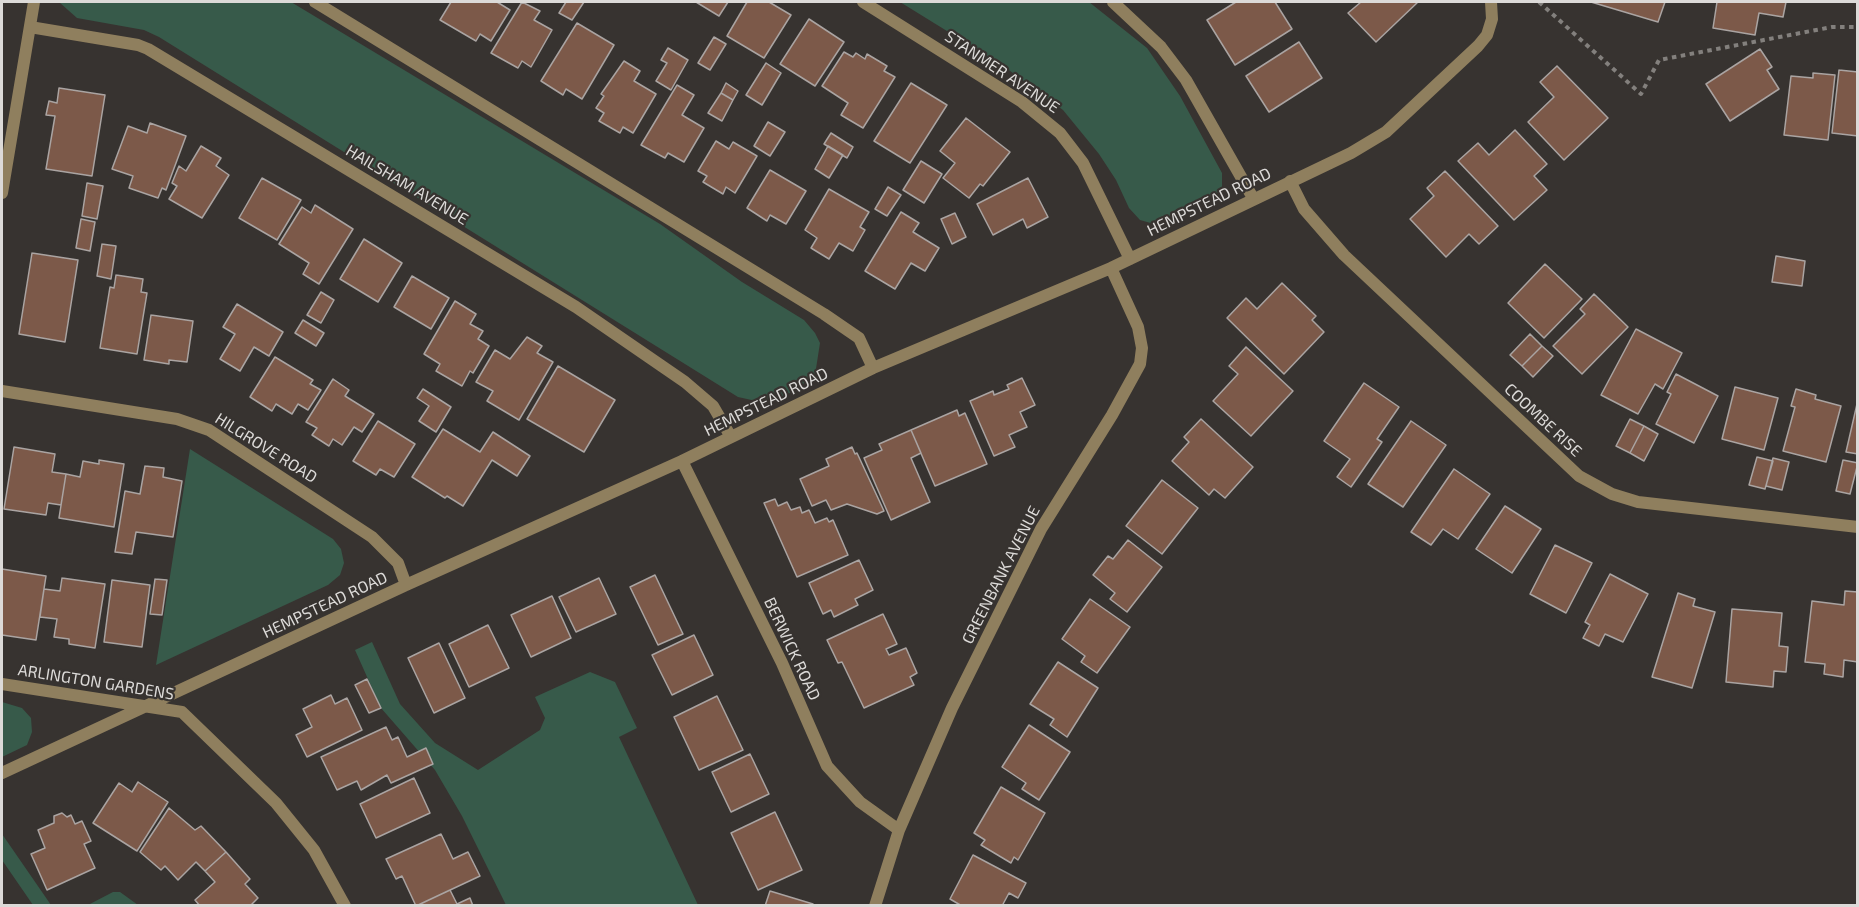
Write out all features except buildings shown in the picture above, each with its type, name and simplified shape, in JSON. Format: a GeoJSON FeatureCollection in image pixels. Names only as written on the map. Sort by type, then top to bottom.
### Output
{"type":"FeatureCollection","features":[{"type":"Feature","properties":{"kind":"street"},"geometry":{"type":"LineString","coordinates":[[2,193],[34,2]]}},
{"type":"Feature","properties":{"kind":"street"},"geometry":{"type":"LineString","coordinates":[[315,2],[824,314],[859,338],[873,368]]}},
{"type":"Feature","properties":{"kind":"street","name":"STANMER AVENUE"},"geometry":{"type":"LineString","coordinates":[[863,2],[1043,116],[1083,163],[1130,260]]}},
{"type":"Feature","properties":{"kind":"street"},"geometry":{"type":"LineString","coordinates":[[1113,2],[1161,47],[1186,80],[1253,198]]}},
{"type":"Feature","properties":{"kind":"street","name":"HEMPSTEAD ROAD"},"geometry":{"type":"LineString","coordinates":[[2,773],[406,585],[682,461],[873,368],[1130,260],[1253,198],[1351,153],[1386,132],[1478,46],[1486,35],[1492,19],[1491,2]]}},
{"type":"Feature","properties":{"kind":"street","name":"HAILSHAM AVENUE"},"geometry":{"type":"LineString","coordinates":[[30,27],[138,45],[148,49],[576,307],[685,382],[713,406],[731,437]]}},
{"type":"Feature","properties":{"kind":"street","name":"COOMBE RISE"},"geometry":{"type":"LineString","coordinates":[[1290,181],[1304,209],[1344,255],[1579,476],[1612,494],[1638,502],[1857,527]]}},
{"type":"Feature","properties":{"kind":"street","name":"GREENBANK AVENUE"},"geometry":{"type":"LineString","coordinates":[[875,906],[899,830],[952,708],[1041,529],[1112,415],[1140,364],[1142,348],[1138,327],[1112,268]]}},
{"type":"Feature","properties":{"kind":"street","name":"HILGROVE ROAD"},"geometry":{"type":"LineString","coordinates":[[2,391],[177,419],[208,430],[372,537],[398,563],[406,585]]}},
{"type":"Feature","properties":{"kind":"street","name":"BERWICK ROAD"},"geometry":{"type":"LineString","coordinates":[[682,461],[782,663],[827,766],[860,802],[899,830]]}},
{"type":"Feature","properties":{"kind":"street","name":"ARLINGTON GARDENS"},"geometry":{"type":"LineString","coordinates":[[2,684],[182,712],[276,803],[314,850],[345,906]]}},
{"type":"Feature","properties":{"kind":"path"},"geometry":{"type":"LineString","coordinates":[[1539,2],[1641,94],[1659,60],[1832,27],[1857,27]]}},
{"type":"Feature","properties":{"kind":"green space"},"geometry":{"type":"Polygon","coordinates":[[[59,2],[291,2],[660,224],[742,282],[804,320],[820,343],[815,375],[792,392],[765,403],[738,397],[159,37],[144,30],[77,18],[59,2]]]}},
{"type":"Feature","properties":{"kind":"green space"},"geometry":{"type":"Polygon","coordinates":[[[900,2],[1089,2],[1147,48],[1180,96],[1222,173],[1222,191],[1154,224],[1140,220],[1129,208],[1116,180],[1099,154],[1063,110],[1002,65],[900,2]]]}},
{"type":"Feature","properties":{"kind":"green space"},"geometry":{"type":"Polygon","coordinates":[[[190,449],[333,539],[341,549],[344,563],[340,575],[328,585],[156,665],[190,449]]]}},
{"type":"Feature","properties":{"kind":"green space"},"geometry":{"type":"Polygon","coordinates":[[[372,642],[400,704],[435,743],[478,770],[540,730],[545,718],[535,697],[590,672],[615,682],[637,728],[619,737],[698,905],[506,905],[462,816],[435,770],[381,708],[355,650],[372,642]]]}},
{"type":"Feature","properties":{"kind":"green space"},"geometry":{"type":"Polygon","coordinates":[[[2,702],[22,708],[31,718],[32,732],[27,745],[2,757],[2,702]]]}},
{"type":"Feature","properties":{"kind":"green space"},"geometry":{"type":"Polygon","coordinates":[[[2,834],[51,905],[33,905],[2,860],[2,834]]]}},
{"type":"Feature","properties":{"kind":"green space"},"geometry":{"type":"Polygon","coordinates":[[[113,892],[120,892],[138,905],[88,905],[113,892]]]}}]}
